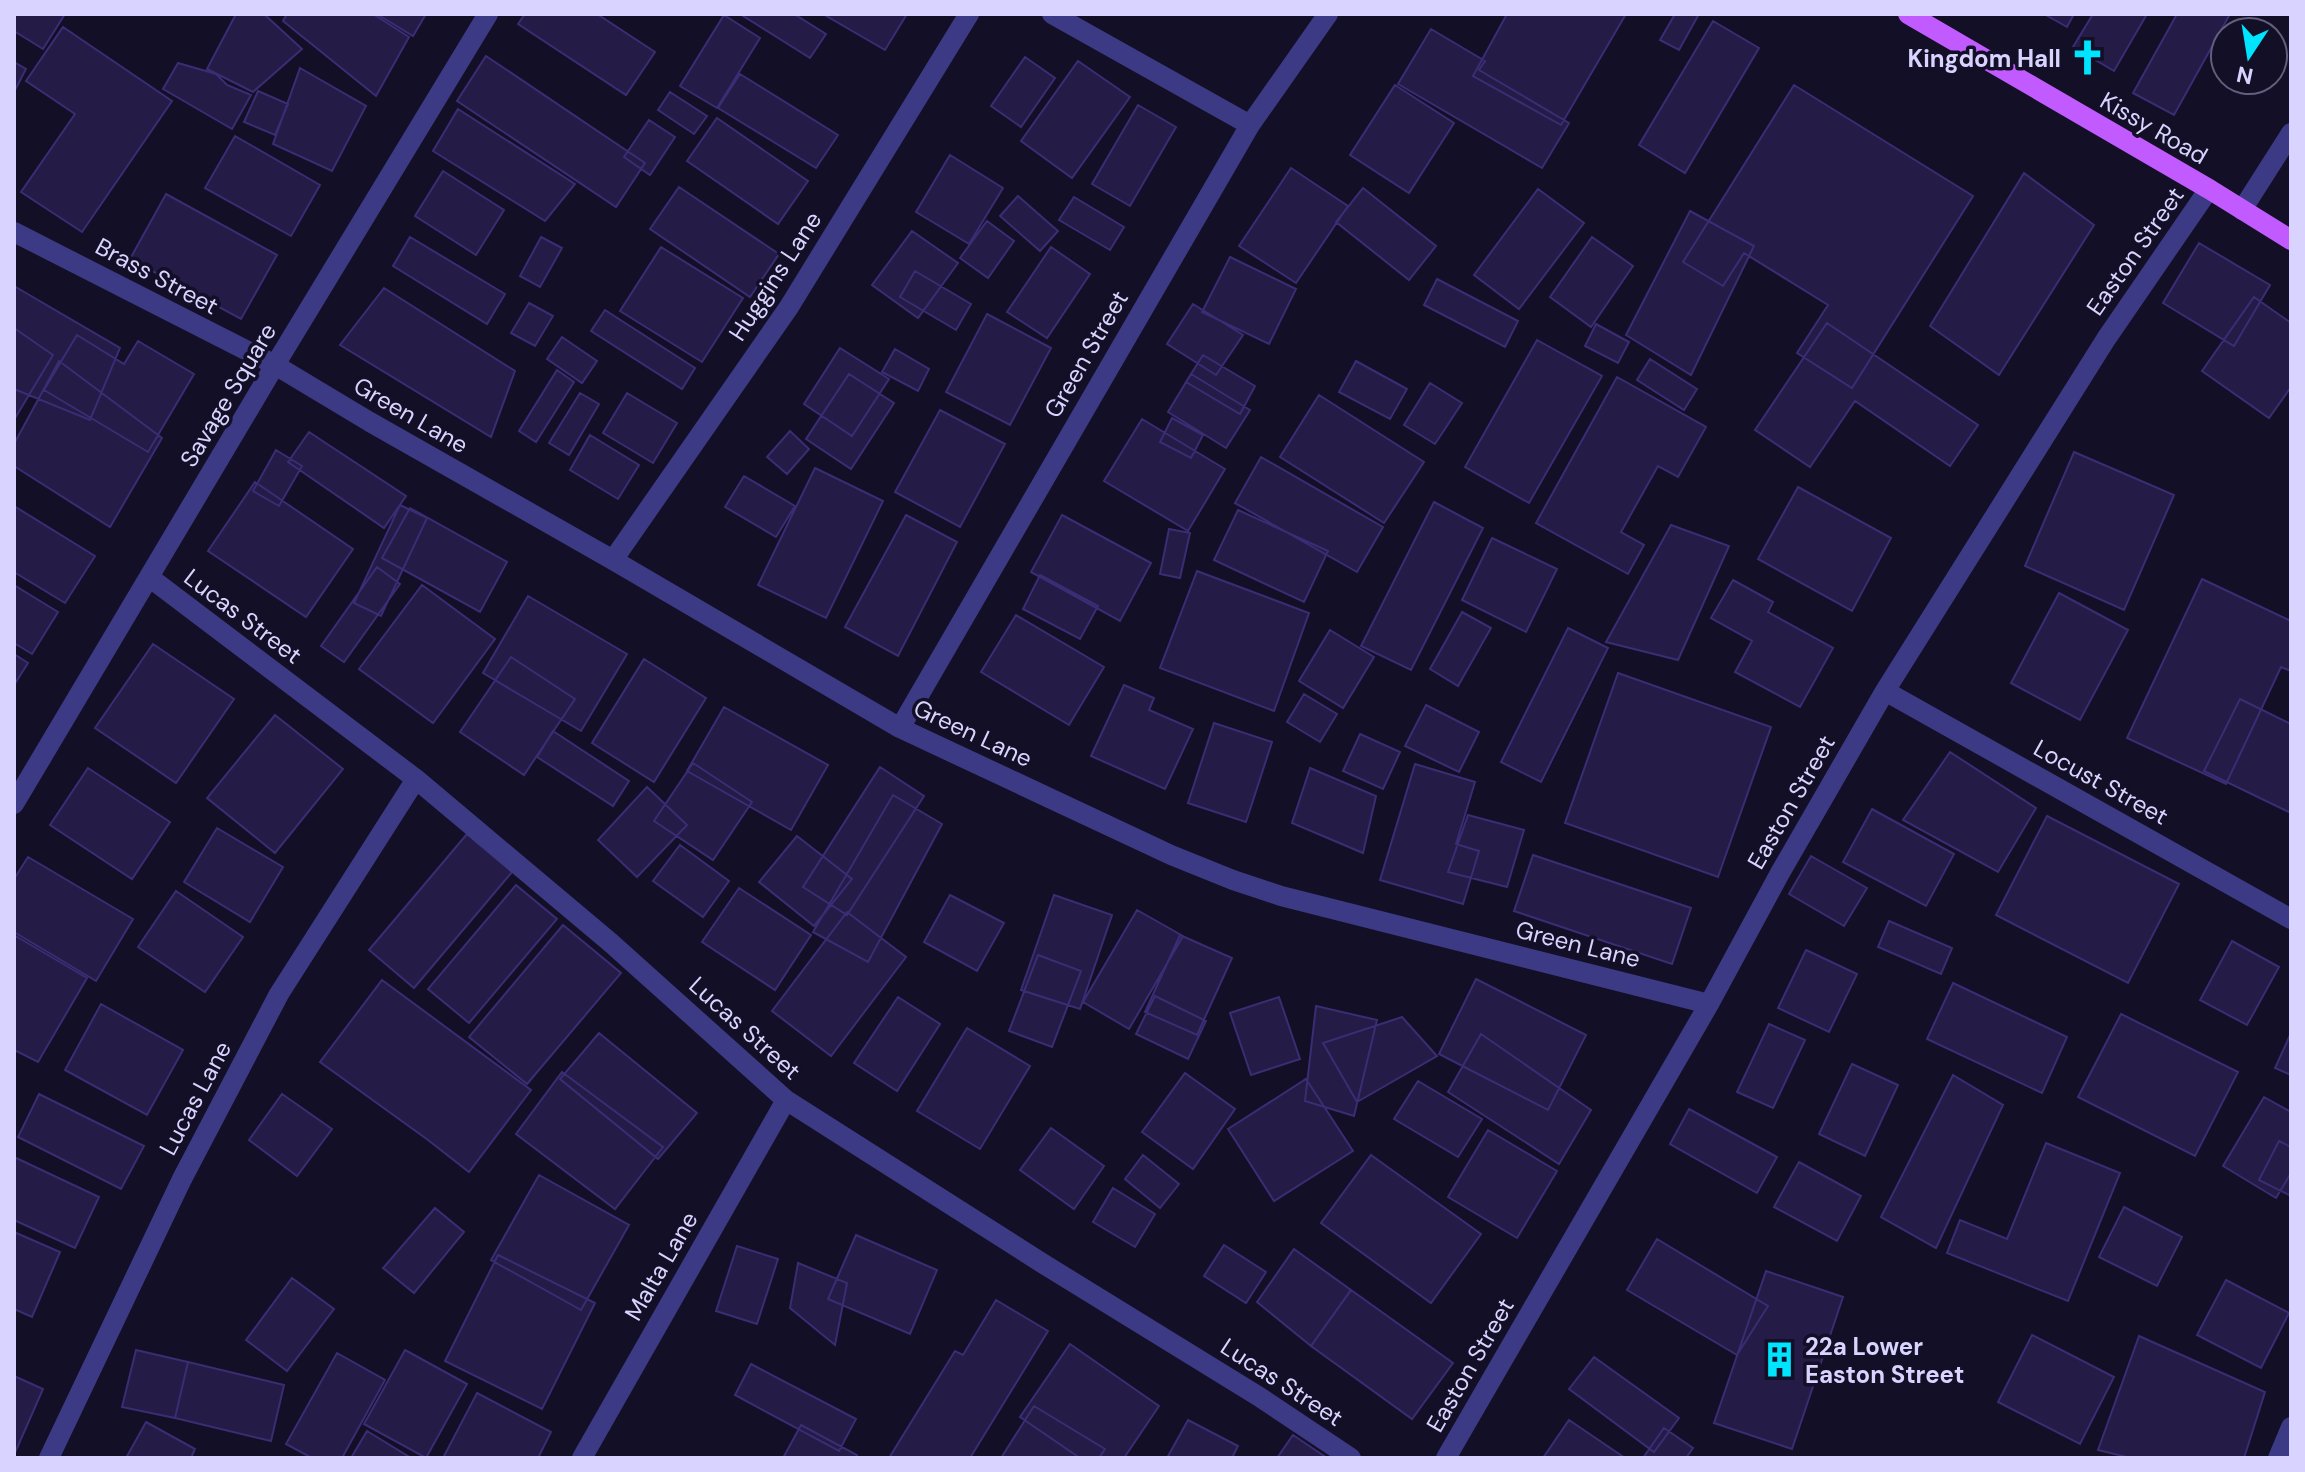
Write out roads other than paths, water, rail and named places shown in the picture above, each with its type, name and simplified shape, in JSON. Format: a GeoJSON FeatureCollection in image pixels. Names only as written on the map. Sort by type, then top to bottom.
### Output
{"type":"FeatureCollection","features":[{"type":"Feature","properties":{"kind":"main road","name":"Kissy Road"},"geometry":{"type":"LineString","coordinates":[[1908,14],[2291,240]]}},
{"type":"Feature","properties":{"kind":"street","name":"Savage Square"},"geometry":{"type":"LineString","coordinates":[[14,804],[488,14]]}},
{"type":"Feature","properties":{"kind":"street","name":"Huggins Lane"},"geometry":{"type":"LineString","coordinates":[[613,560],[789,307],[969,14]]}},
{"type":"Feature","properties":{"kind":"street"},"geometry":{"type":"LineString","coordinates":[[1052,14],[1250,125]]}},
{"type":"Feature","properties":{"kind":"street","name":"Green Street"},"geometry":{"type":"LineString","coordinates":[[900,728],[1250,125],[1328,14]]}},
{"type":"Feature","properties":{"kind":"street"},"geometry":{"type":"LineString","coordinates":[[2242,210],[2291,133]]}},
{"type":"Feature","properties":{"kind":"street","name":"Easton Street"},"geometry":{"type":"LineString","coordinates":[[1446,1458],[1709,1004],[1885,691],[2106,339],[2209,189]]}},
{"type":"Feature","properties":{"kind":"street","name":"Brass Street"},"geometry":{"type":"LineString","coordinates":[[14,232],[275,365]]}},
{"type":"Feature","properties":{"kind":"street","name":"Green Lane"},"geometry":{"type":"LineString","coordinates":[[275,365],[900,728],[1171,855],[1281,896],[1709,1004]]}},
{"type":"Feature","properties":{"kind":"street","name":"Lucas Street"},"geometry":{"type":"LineString","coordinates":[[149,577],[416,779],[611,943],[786,1100],[1258,1396],[1351,1458]]}},
{"type":"Feature","properties":{"kind":"street","name":"Locust Street"},"geometry":{"type":"LineString","coordinates":[[1885,691],[2291,919]]}},
{"type":"Feature","properties":{"kind":"street","name":"Lucas Lane"},"geometry":{"type":"LineString","coordinates":[[49,1458],[182,1179],[279,994],[416,779]]}},
{"type":"Feature","properties":{"kind":"street","name":"Malta Lane"},"geometry":{"type":"LineString","coordinates":[[582,1458],[786,1100]]}},
{"type":"Feature","properties":{"kind":"street"},"geometry":{"type":"LineString","coordinates":[[2278,1458],[2291,1427]]}},
{"type":"Feature","properties":{"kind":"place","name":"Kingdom Hall"},"geometry":{"type":"Point","coordinates":[2087,58]}},
{"type":"Feature","properties":{"kind":"place","name":"22a Lower Easton Street"},"geometry":{"type":"Point","coordinates":[1779,1360]}}]}
